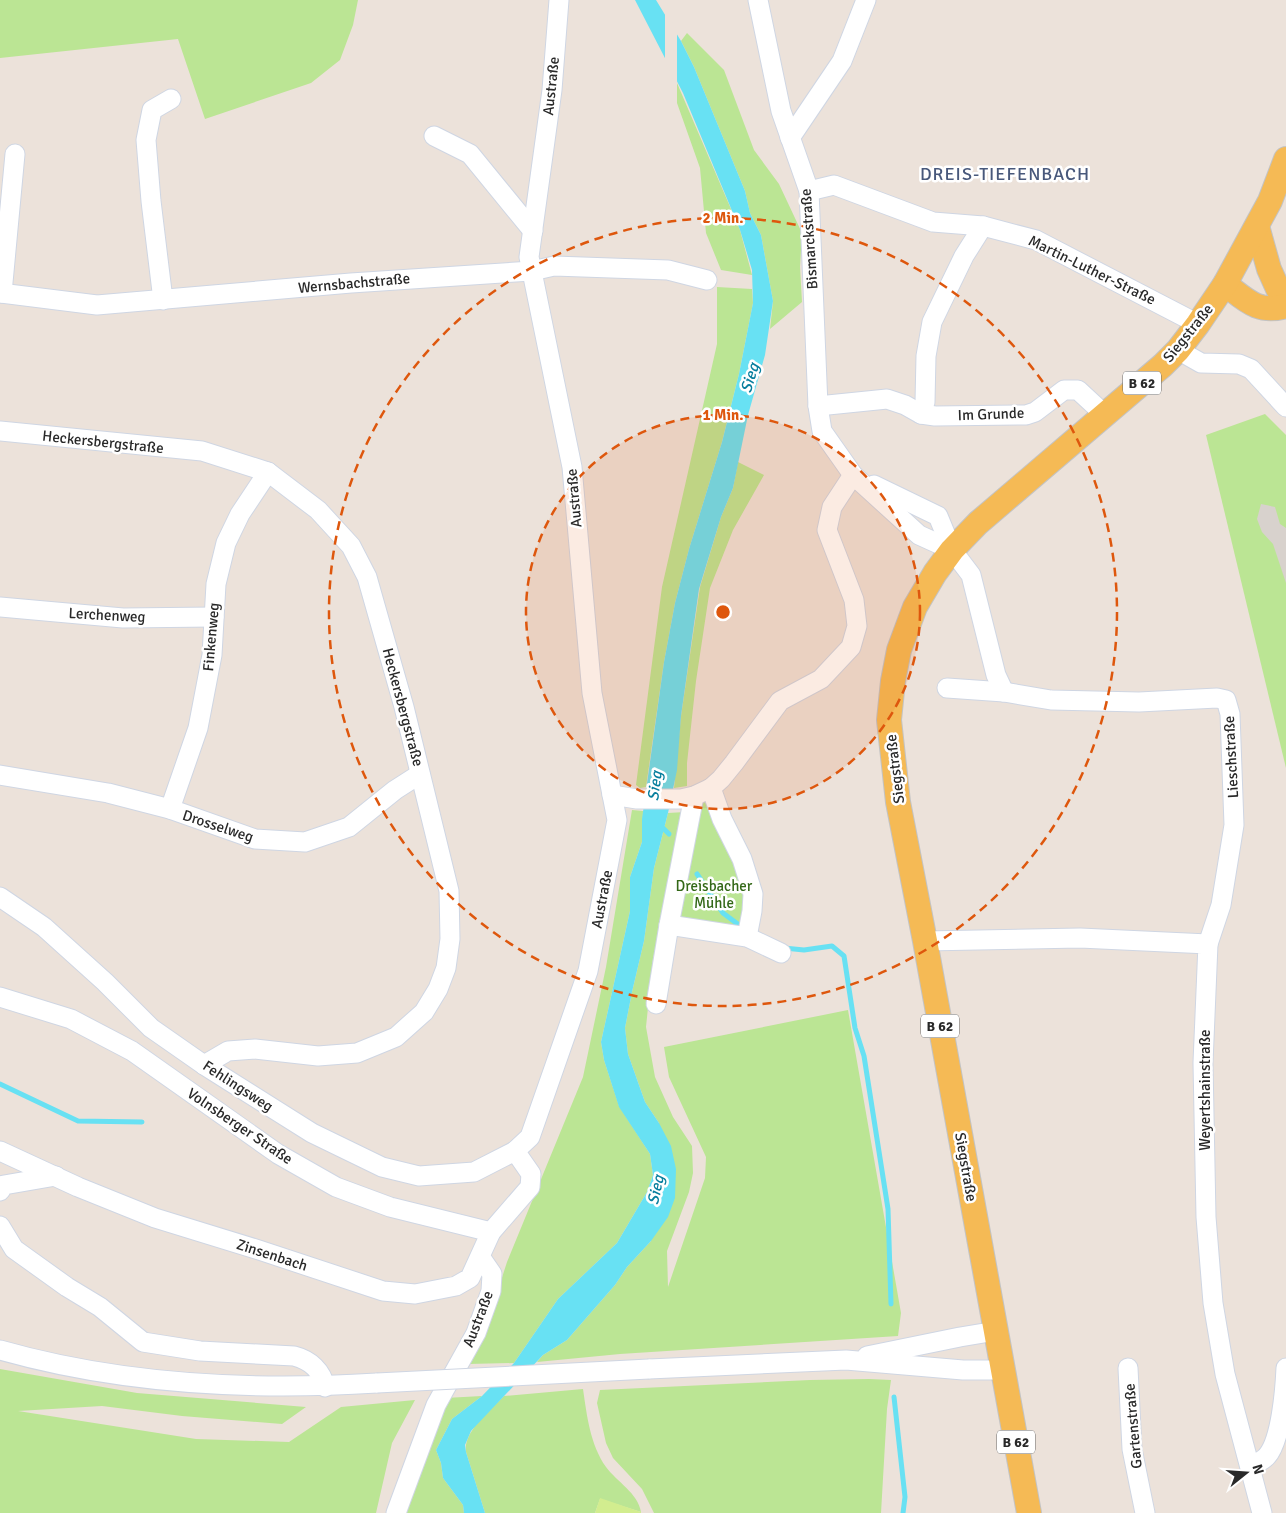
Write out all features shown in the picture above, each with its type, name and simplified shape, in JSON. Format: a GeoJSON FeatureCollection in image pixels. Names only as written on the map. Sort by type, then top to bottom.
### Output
{"type":"FeatureCollection","features":[{"type":"Feature","properties":{"kind":"main road","name":"Siegstraße"},"geometry":{"type":"LineString","coordinates":[[1029,1513],[898,802],[889,720],[893,681],[899,650],[915,607],[934,573],[978,522],[1105,415],[1178,350],[1225,284],[1270,201],[1286,159]]}},
{"type":"Feature","properties":{"kind":"main road"},"geometry":{"type":"LineString","coordinates":[[1257,226],[1269,269],[1283,297]]}},
{"type":"Feature","properties":{"kind":"main road"},"geometry":{"type":"LineString","coordinates":[[1225,284],[1258,284],[1283,297]]}},
{"type":"Feature","properties":{"kind":"street","name":"Austraße"},"geometry":{"type":"LineString","coordinates":[[515,1151],[530,1137],[588,971],[617,820],[592,693],[572,467],[529,257],[552,90],[559,0]]}},
{"type":"Feature","properties":{"kind":"street","name":"Bismarckstraße"},"geometry":{"type":"LineString","coordinates":[[758,0],[781,111],[809,191],[818,406],[822,431],[853,475],[938,516],[952,550]]}},
{"type":"Feature","properties":{"kind":"street"},"geometry":{"type":"LineString","coordinates":[[790,138],[842,61],[866,0]]}},
{"type":"Feature","properties":{"kind":"street"},"geometry":{"type":"LineString","coordinates":[[163,300],[146,140],[152,110],[171,99]]}},
{"type":"Feature","properties":{"kind":"street"},"geometry":{"type":"LineString","coordinates":[[434,136],[470,154],[533,231]]}},
{"type":"Feature","properties":{"kind":"street"},"geometry":{"type":"LineString","coordinates":[[1,293],[15,154]]}},
{"type":"Feature","properties":{"kind":"street","name":"Martin-Luther-Straße"},"geometry":{"type":"LineString","coordinates":[[809,191],[834,185],[933,222],[983,226],[1036,240],[1198,324]]}},
{"type":"Feature","properties":{"kind":"street"},"geometry":{"type":"LineString","coordinates":[[921,414],[925,402],[926,356],[932,322],[964,256],[983,226]]}},
{"type":"Feature","properties":{"kind":"street","name":"Wernsbachstraße"},"geometry":{"type":"LineString","coordinates":[[1,293],[97,305],[351,283],[532,270],[554,266],[668,270],[707,280]]}},
{"type":"Feature","properties":{"kind":"street"},"geometry":{"type":"LineString","coordinates":[[1178,350],[1201,362],[1239,364],[1251,369],[1286,407]]}},
{"type":"Feature","properties":{"kind":"street","name":"Im Grunde"},"geometry":{"type":"LineString","coordinates":[[818,406],[887,399],[905,405],[921,414],[935,416],[1026,415],[1035,412],[1064,390],[1078,390],[1105,415]]}},
{"type":"Feature","properties":{"kind":"street","name":"Heckersbergstraße"},"geometry":{"type":"LineString","coordinates":[[0,431],[202,451],[268,472],[318,510],[351,546],[367,577],[404,707],[449,891],[450,939],[446,968],[438,989],[424,1012],[396,1037],[357,1053],[318,1056],[255,1049],[228,1051],[204,1065]]}},
{"type":"Feature","properties":{"kind":"street","name":"Finkenweg"},"geometry":{"type":"LineString","coordinates":[[170,809],[198,728],[212,656],[216,584],[226,543],[240,514],[268,472]]}},
{"type":"Feature","properties":{"kind":"street"},"geometry":{"type":"LineString","coordinates":[[612,795],[637,798],[687,798],[712,788],[722,779],[780,701],[821,679],[851,647],[857,626],[854,600],[827,530],[832,507],[853,475]]}},
{"type":"Feature","properties":{"kind":"street"},"geometry":{"type":"LineString","coordinates":[[952,550],[971,575],[996,676],[1004,692]]}},
{"type":"Feature","properties":{"kind":"street","name":"Lerchenweg"},"geometry":{"type":"LineString","coordinates":[[0,607],[123,618],[214,618]]}},
{"type":"Feature","properties":{"kind":"street","name":"Lieschstraße"},"geometry":{"type":"LineString","coordinates":[[947,688],[1004,692],[1051,700],[1139,702],[1217,698],[1226,700],[1230,714],[1234,825],[1221,905],[1208,944]]}},
{"type":"Feature","properties":{"kind":"street","name":"Drosselweg"},"geometry":{"type":"LineString","coordinates":[[0,775],[108,793],[170,809],[255,840],[305,842],[349,827],[396,790],[420,774]]}},
{"type":"Feature","properties":{"kind":"street"},"geometry":{"type":"LineString","coordinates":[[712,788],[722,819],[742,859],[753,894],[747,937]]}},
{"type":"Feature","properties":{"kind":"street"},"geometry":{"type":"LineString","coordinates":[[656,1004],[687,798]]}},
{"type":"Feature","properties":{"kind":"street","name":"Fehlingsweg"},"geometry":{"type":"LineString","coordinates":[[0,897],[44,927],[105,982],[151,1028],[204,1065],[312,1134],[382,1167],[420,1176],[474,1172],[515,1151]]}},
{"type":"Feature","properties":{"kind":"street"},"geometry":{"type":"LineString","coordinates":[[669,926],[747,937],[782,953]]}},
{"type":"Feature","properties":{"kind":"street"},"geometry":{"type":"LineString","coordinates":[[925,941],[1080,938],[1208,944]]}},
{"type":"Feature","properties":{"kind":"street","name":"Weyertshainstraße"},"geometry":{"type":"LineString","coordinates":[[1208,944],[1203,1063],[1206,1217],[1213,1303],[1226,1374],[1262,1513]]}},
{"type":"Feature","properties":{"kind":"street","name":"Volnsberger Straße"},"geometry":{"type":"LineString","coordinates":[[0,997],[71,1019],[132,1052],[278,1154],[336,1187],[390,1207],[491,1232]]}},
{"type":"Feature","properties":{"kind":"street","name":"Zinsenbach"},"geometry":{"type":"LineString","coordinates":[[0,1151],[155,1218],[383,1291],[415,1294],[456,1286],[470,1278],[481,1258]]}},
{"type":"Feature","properties":{"kind":"street"},"geometry":{"type":"LineString","coordinates":[[481,1258],[491,1232],[530,1186],[531,1174],[515,1151]]}},
{"type":"Feature","properties":{"kind":"street"},"geometry":{"type":"LineString","coordinates":[[0,1191],[4,1185],[56,1176]]}},
{"type":"Feature","properties":{"kind":"street"},"geometry":{"type":"LineString","coordinates":[[0,1226],[14,1249],[67,1287],[100,1307],[143,1342],[200,1351],[294,1356],[302,1358],[318,1370],[323,1377],[325,1387]]}},
{"type":"Feature","properties":{"kind":"street","name":"Austraße"},"geometry":{"type":"LineString","coordinates":[[396,1513],[436,1404],[476,1333],[491,1291],[492,1274],[481,1258]]}},
{"type":"Feature","properties":{"kind":"street"},"geometry":{"type":"LineString","coordinates":[[846,1360],[996,1331]]}},
{"type":"Feature","properties":{"kind":"street"},"geometry":{"type":"LineString","coordinates":[[0,1350],[44,1363],[131,1378],[204,1385],[325,1387],[846,1360],[963,1370],[1003,1370]]}},
{"type":"Feature","properties":{"kind":"street","name":"Gartenstraße"},"geometry":{"type":"LineString","coordinates":[[1128,1368],[1132,1450],[1145,1513]]}},
{"type":"Feature","properties":{"kind":"street"},"geometry":{"type":"LineString","coordinates":[[1250,1466],[1265,1458],[1273,1448],[1278,1428],[1286,1368]]}},
{"type":"Feature","properties":{"kind":"green space"},"geometry":{"type":"Polygon","coordinates":[[[0,0],[358,0],[353,25],[340,60],[311,83],[205,119],[178,39],[0,58],[0,0]]]}},
{"type":"Feature","properties":{"kind":"green space"},"geometry":{"type":"Polygon","coordinates":[[[687,33],[724,70],[754,150],[779,184],[802,233],[800,267],[802,302],[770,329],[773,301],[761,235],[750,213],[745,191],[694,67],[681,41],[687,33]]]}},
{"type":"Feature","properties":{"kind":"green space"},"geometry":{"type":"Polygon","coordinates":[[[677,83],[740,230],[752,275],[721,270],[706,233],[700,168],[677,103],[677,83]]]}},
{"type":"Feature","properties":{"kind":"green space"},"geometry":{"type":"Polygon","coordinates":[[[717,287],[752,289],[753,303],[739,374],[722,442],[689,549],[675,603],[664,662],[646,787],[640,788],[636,785],[662,587],[717,344],[717,287]]]}},
{"type":"Feature","properties":{"kind":"green space"},"geometry":{"type":"Polygon","coordinates":[[[1265,414],[1286,435],[1286,768],[1206,435],[1265,414]]]}},
{"type":"Feature","properties":{"kind":"green space"},"geometry":{"type":"Polygon","coordinates":[[[738,462],[764,475],[733,530],[710,588],[696,681],[687,763],[687,786],[674,788],[681,716],[700,587],[721,517],[733,488],[738,462]]]}},
{"type":"Feature","properties":{"kind":"green space","name":"Dreisbacher Mühle"},"geometry":{"type":"Polygon","coordinates":[[[711,788],[742,859],[747,937],[669,925],[694,796],[711,788]]]}},
{"type":"Feature","properties":{"kind":"green space"},"geometry":{"type":"Polygon","coordinates":[[[632,810],[643,811],[642,842],[630,877],[630,911],[601,1042],[604,1060],[619,1106],[650,1154],[653,1175],[647,1192],[617,1243],[558,1299],[514,1363],[468,1364],[488,1321],[507,1262],[583,1077],[606,967],[632,810]]]}},
{"type":"Feature","properties":{"kind":"green space"},"geometry":{"type":"Polygon","coordinates":[[[685,812],[653,959],[646,1027],[655,1077],[673,1117],[692,1146],[693,1173],[689,1192],[667,1251],[668,1287],[705,1178],[706,1157],[669,1077],[664,1047],[848,1010],[901,1313],[898,1336],[620,1354],[537,1362],[543,1355],[567,1340],[651,1241],[659,1123],[645,1102],[628,1054],[625,1028],[644,941],[654,868],[668,813],[685,812]]]}},
{"type":"Feature","properties":{"kind":"green space"},"geometry":{"type":"Polygon","coordinates":[[[0,1369],[137,1393],[306,1407],[282,1424],[182,1416],[102,1406],[18,1411],[196,1439],[289,1442],[341,1407],[415,1400],[392,1443],[376,1513],[0,1513],[0,1369]]]}},
{"type":"Feature","properties":{"kind":"green space"},"geometry":{"type":"Polygon","coordinates":[[[869,1379],[891,1380],[887,1409],[881,1513],[654,1513],[642,1489],[613,1458],[606,1443],[597,1403],[600,1390],[869,1379]]]}},
{"type":"Feature","properties":{"kind":"green space"},"geometry":{"type":"Polygon","coordinates":[[[583,1389],[590,1430],[596,1449],[606,1467],[632,1493],[641,1512],[600,1499],[595,1513],[485,1513],[466,1452],[469,1436],[479,1421],[504,1396],[583,1389]]]}},
{"type":"Feature","properties":{"kind":"green space"},"geometry":{"type":"Polygon","coordinates":[[[482,1396],[452,1419],[436,1450],[441,1463],[443,1478],[463,1505],[464,1513],[405,1513],[445,1398],[482,1396]]]}},
{"type":"Feature","properties":{"kind":"green space"},"geometry":{"type":"Polygon","coordinates":[[[600,1498],[641,1512],[641,1513],[595,1513],[600,1498]]]}},
{"type":"Feature","properties":{"kind":"shaded area"},"geometry":{"type":"Polygon","coordinates":[[[1261,504],[1275,507],[1280,524],[1286,528],[1286,583],[1273,544],[1262,532],[1257,519],[1261,504]]]}},
{"type":"Feature","properties":{"kind":"water","name":"Sieg"},"geometry":{"type":"Polygon","coordinates":[[[635,0],[656,0],[681,41],[694,67],[745,191],[750,213],[761,235],[773,301],[765,355],[748,415],[733,488],[721,517],[699,589],[681,716],[677,770],[654,868],[644,941],[625,1028],[628,1054],[645,1102],[671,1146],[676,1169],[675,1198],[668,1217],[651,1241],[567,1340],[543,1355],[471,1431],[465,1445],[466,1452],[485,1513],[464,1513],[463,1505],[443,1478],[441,1463],[436,1450],[452,1419],[482,1396],[514,1363],[558,1299],[617,1243],[647,1192],[653,1175],[650,1154],[619,1107],[604,1060],[601,1042],[630,911],[630,877],[642,842],[642,819],[664,662],[675,603],[689,549],[722,442],[739,374],[753,303],[752,270],[740,230],[683,93],[635,0]]]}},
{"type":"Feature","properties":{"kind":"pier"},"geometry":{"type":"Polygon","coordinates":[[[665,10],[677,29],[677,87],[665,62],[665,10]]]}},
{"type":"Feature","properties":{"kind":"waterway"},"geometry":{"type":"LineString","coordinates":[[660,825],[669,834]]}},
{"type":"Feature","properties":{"kind":"waterway"},"geometry":{"type":"LineString","coordinates":[[697,874],[723,913],[739,925]]}},
{"type":"Feature","properties":{"kind":"waterway"},"geometry":{"type":"LineString","coordinates":[[784,948],[804,950],[832,946],[844,956],[855,1028],[864,1056],[888,1209],[891,1304]]}},
{"type":"Feature","properties":{"kind":"waterway","name":"Zinsenbach"},"geometry":{"type":"LineString","coordinates":[[0,1084],[78,1121],[142,1122]]}},
{"type":"Feature","properties":{"kind":"waterway"},"geometry":{"type":"LineString","coordinates":[[894,1397],[905,1497],[903,1513]]}},
{"type":"Feature","properties":{"kind":"district","name":"DREIS-TIEFENBACH"},"geometry":{"type":"Point","coordinates":[1005,174]}}]}
